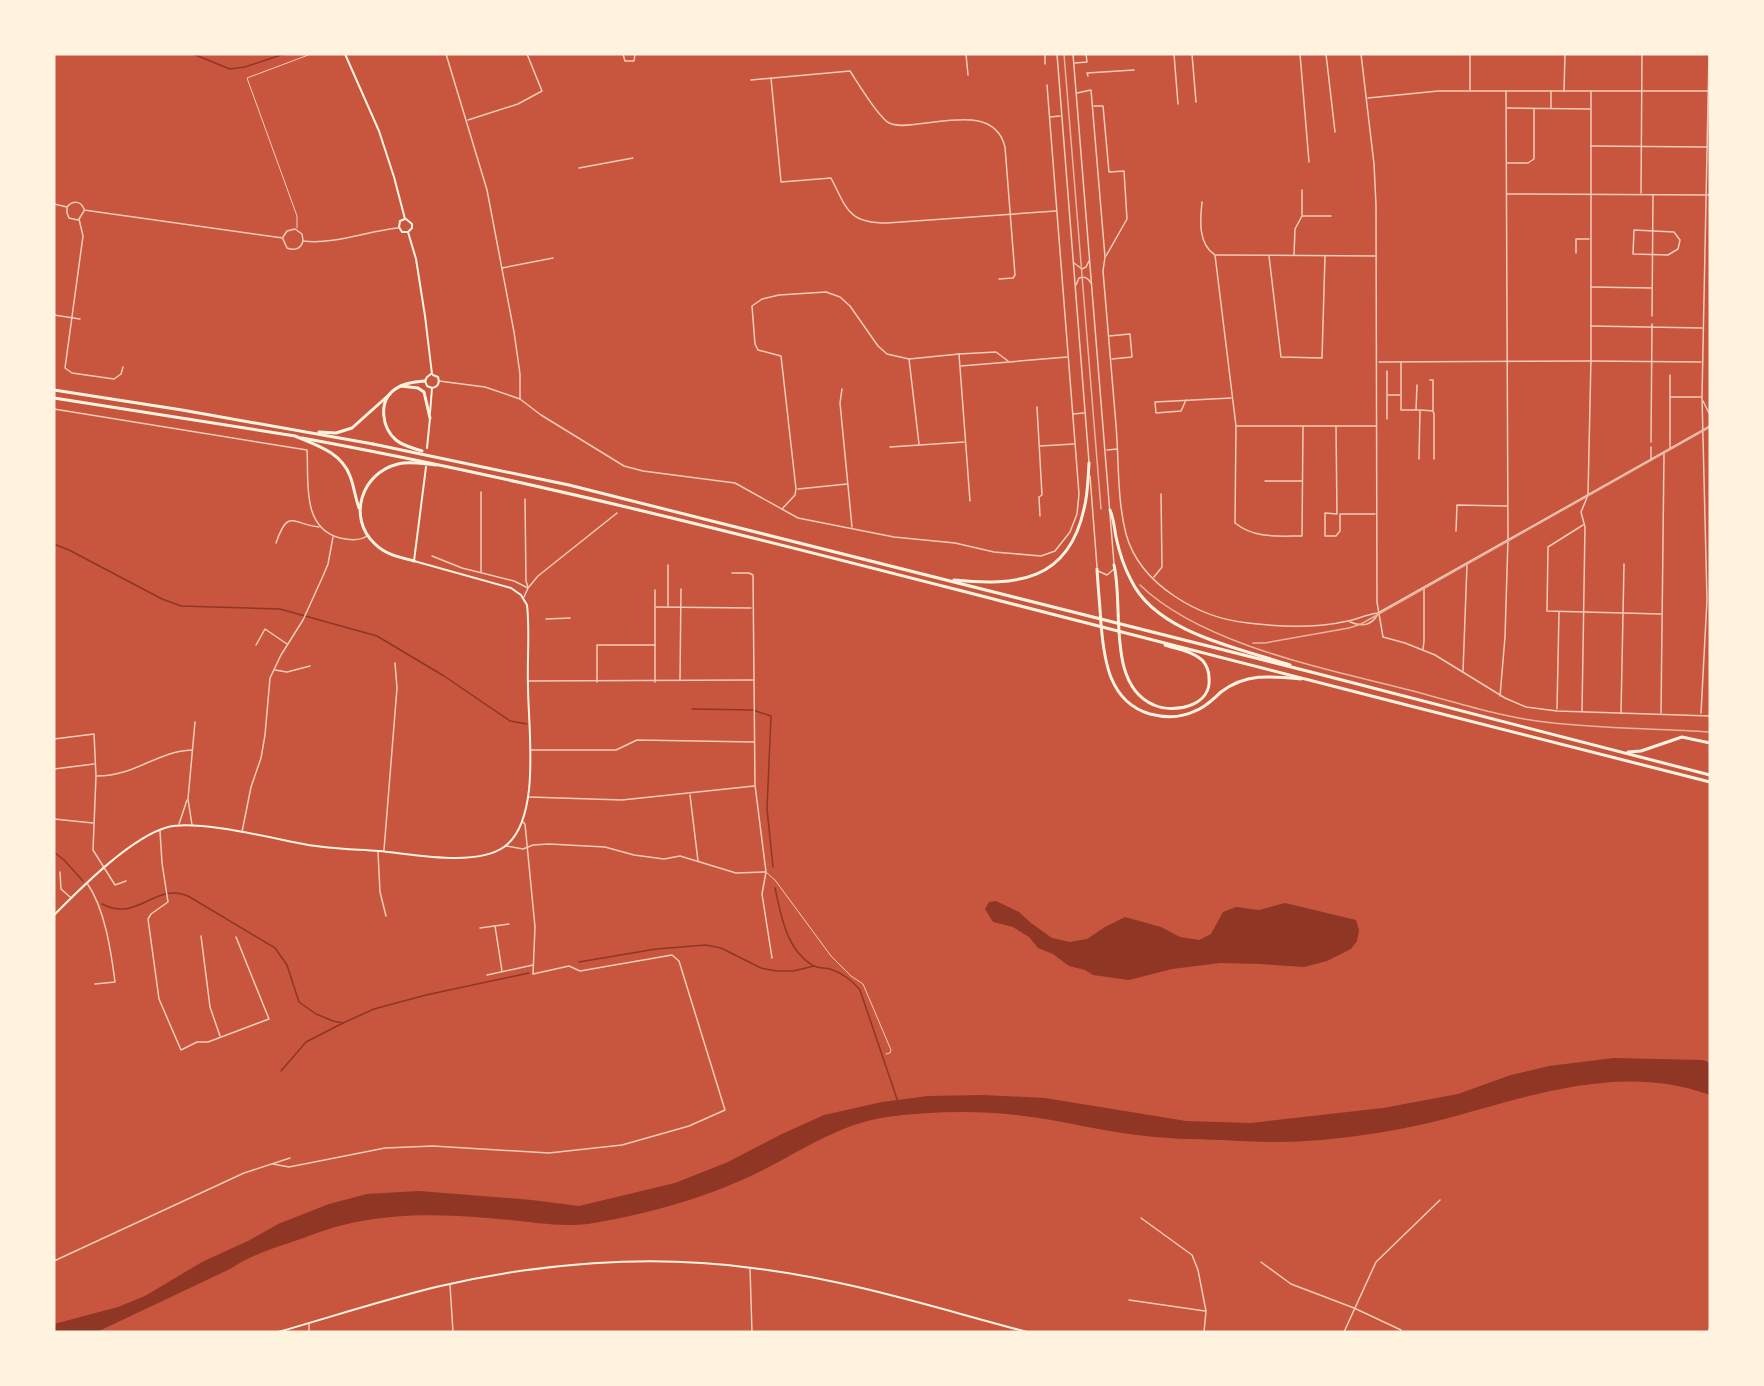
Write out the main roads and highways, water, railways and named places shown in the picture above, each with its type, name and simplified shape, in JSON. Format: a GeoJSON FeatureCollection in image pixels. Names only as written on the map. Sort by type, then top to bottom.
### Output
{"type":"FeatureCollection","features":[{"type":"Feature","properties":{"kind":"highway"},"geometry":{"type":"LineString","coordinates":[[304,431],[344,432],[359,423],[400,386],[425,381]]}},
{"type":"Feature","properties":{"kind":"highway"},"geometry":{"type":"LineString","coordinates":[[400,386],[422,389],[426,396],[430,418]]}},
{"type":"Feature","properties":{"kind":"highway"},"geometry":{"type":"LineString","coordinates":[[54,390],[421,452]]}},
{"type":"Feature","properties":{"kind":"highway"},"geometry":{"type":"LineString","coordinates":[[390,394],[384,411],[387,430],[398,442],[434,456],[568,484],[1710,775]]}},
{"type":"Feature","properties":{"kind":"highway"},"geometry":{"type":"LineString","coordinates":[[54,398],[295,436],[567,492],[1710,782]]}},
{"type":"Feature","properties":{"kind":"highway"},"geometry":{"type":"LineString","coordinates":[[295,436],[322,447],[339,459],[350,477],[368,536],[386,552],[414,561]]}},
{"type":"Feature","properties":{"kind":"highway"},"geometry":{"type":"LineString","coordinates":[[359,508],[366,487],[381,471],[401,463],[420,462]]}},
{"type":"Feature","properties":{"kind":"highway"},"geometry":{"type":"LineString","coordinates":[[945,580],[1010,582],[1032,577],[1056,561],[1074,537],[1082,519],[1089,463]]}},
{"type":"Feature","properties":{"kind":"highway"},"geometry":{"type":"LineString","coordinates":[[1110,510],[1130,579],[1145,600],[1159,613],[1195,633],[1311,672]]}},
{"type":"Feature","properties":{"kind":"highway"},"geometry":{"type":"LineString","coordinates":[[1114,565],[1124,669],[1130,684],[1150,704],[1162,708],[1181,708],[1192,705],[1205,695],[1210,679],[1208,668],[1202,660],[1191,654],[1137,636]]}},
{"type":"Feature","properties":{"kind":"highway"},"geometry":{"type":"LineString","coordinates":[[1097,569],[1103,650],[1109,675],[1121,695],[1139,710],[1158,716],[1172,717],[1192,713],[1205,706],[1227,688],[1250,677],[1269,676],[1311,680]]}},
{"type":"Feature","properties":{"kind":"highway"},"geometry":{"type":"LineString","coordinates":[[1622,752],[1641,751],[1674,739],[1688,737],[1710,743]]}},
{"type":"Feature","properties":{"kind":"main road"},"geometry":{"type":"LineString","coordinates":[[345,54],[379,131],[405,219]]}},
{"type":"Feature","properties":{"kind":"main road"},"geometry":{"type":"LineString","coordinates":[[405,219],[410,220],[412,228],[408,232],[402,232],[399,222],[405,219]]}},
{"type":"Feature","properties":{"kind":"main road"},"geometry":{"type":"LineString","coordinates":[[408,232],[420,281],[432,374]]}},
{"type":"Feature","properties":{"kind":"main road"},"geometry":{"type":"LineString","coordinates":[[432,374],[437,376],[439,381],[437,386],[432,388]]}},
{"type":"Feature","properties":{"kind":"main road"},"geometry":{"type":"LineString","coordinates":[[432,374],[427,376],[425,381],[427,386],[432,388]]}},
{"type":"Feature","properties":{"kind":"main road"},"geometry":{"type":"LineString","coordinates":[[428,448],[432,388]]}},
{"type":"Feature","properties":{"kind":"main road"},"geometry":{"type":"LineString","coordinates":[[54,915],[87,882],[142,839],[160,830],[179,825],[242,832],[319,847],[461,857],[487,854],[505,845],[514,836],[522,821],[528,797],[530,750],[527,609],[524,598],[511,588],[414,561],[426,467]]}},
{"type":"Feature","properties":{"kind":"main road"},"geometry":{"type":"LineString","coordinates":[[278,1332],[449,1284],[568,1266],[651,1261],[750,1267],[849,1285],[1027,1332]]}},
{"type":"Feature","properties":{"kind":"waterway"},"geometry":{"type":"LineString","coordinates":[[193,54],[230,69],[245,67],[284,54]]}},
{"type":"Feature","properties":{"kind":"waterway"},"geometry":{"type":"LineString","coordinates":[[54,544],[162,599],[181,606],[280,609],[377,636],[444,676],[510,721],[527,724]]}},
{"type":"Feature","properties":{"kind":"waterway"},"geometry":{"type":"LineString","coordinates":[[692,709],[753,710],[771,716],[767,809],[773,867]]}},
{"type":"Feature","properties":{"kind":"waterway"},"geometry":{"type":"LineString","coordinates":[[54,852],[83,881]]}},
{"type":"Feature","properties":{"kind":"waterway"},"geometry":{"type":"LineString","coordinates":[[775,888],[786,931],[796,950],[812,965],[839,973],[860,990],[898,1102]]}},
{"type":"Feature","properties":{"kind":"waterway"},"geometry":{"type":"LineString","coordinates":[[102,904],[114,909],[126,909],[166,894],[176,893],[188,896],[275,948],[287,965],[299,1002],[316,1014],[343,1023],[374,1009],[426,995],[529,973]]}},
{"type":"Feature","properties":{"kind":"waterway"},"geometry":{"type":"LineString","coordinates":[[579,962],[656,949],[706,945],[721,948],[761,968],[776,971],[793,971],[814,966]]}},
{"type":"Feature","properties":{"kind":"waterway"},"geometry":{"type":"LineString","coordinates":[[281,1071],[306,1042],[343,1023]]}},
{"type":"Feature","properties":{"kind":"tram line"},"geometry":{"type":"LineString","coordinates":[[1064,54],[1101,509]]}},
{"type":"Feature","properties":{"kind":"tram line"},"geometry":{"type":"LineString","coordinates":[[1253,643],[1265,643],[1361,624],[1710,427]]}},
{"type":"Feature","properties":{"kind":"tram line"},"geometry":{"type":"LineString","coordinates":[[1140,585],[1166,606],[1197,624],[1231,639],[1304,663],[1473,707],[1558,724],[1710,732]]}}]}
